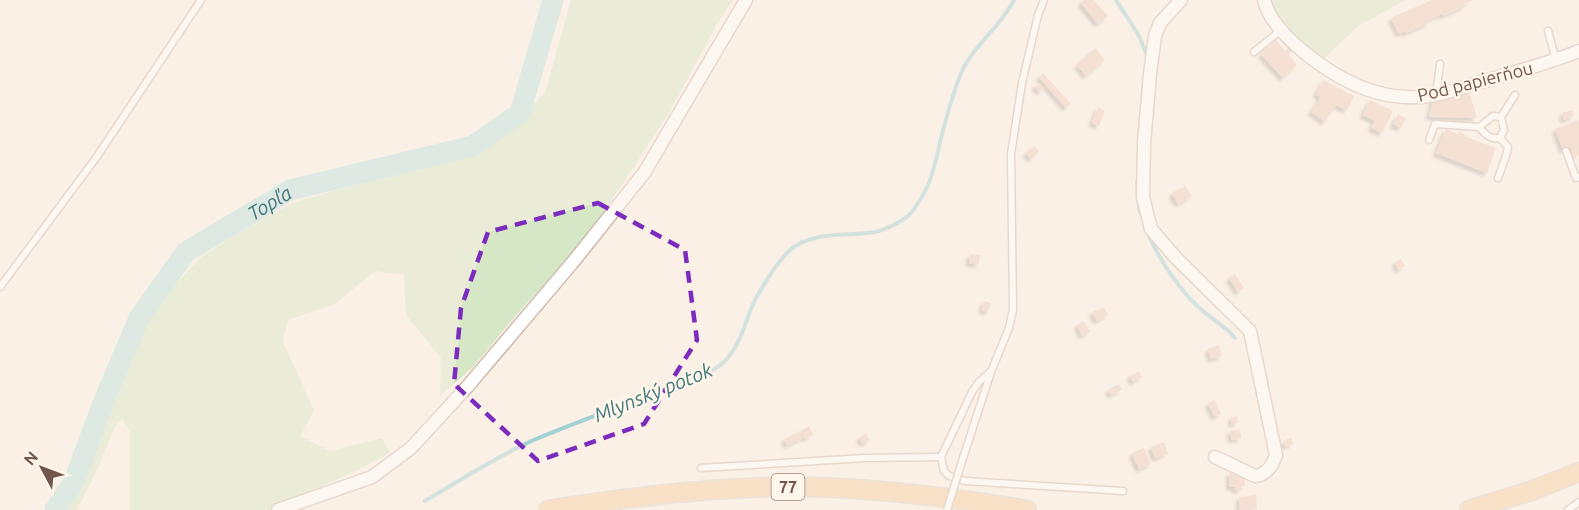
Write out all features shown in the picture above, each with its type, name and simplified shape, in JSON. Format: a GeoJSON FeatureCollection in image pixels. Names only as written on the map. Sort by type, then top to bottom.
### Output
{"type":"FeatureCollection","features":[{"type":"Feature","properties":{"kind":"main road"},"geometry":{"type":"LineString","coordinates":[[1469,510],[1531,491],[1579,472]]}},
{"type":"Feature","properties":{"kind":"main road","name":"77"},"geometry":{"type":"LineString","coordinates":[[548,510],[657,494],[772,487],[832,488],[938,496],[1027,510]]}},
{"type":"Feature","properties":{"kind":"street"},"geometry":{"type":"LineString","coordinates":[[278,510],[372,477],[411,448],[459,396],[573,262],[644,173],[746,0]]}},
{"type":"Feature","properties":{"kind":"street"},"geometry":{"type":"LineString","coordinates":[[1181,0],[1160,23],[1155,36],[1145,132],[1143,197],[1151,229],[1176,258],[1250,331],[1276,454],[1274,462],[1259,476],[1215,457]]}},
{"type":"Feature","properties":{"kind":"street","name":"Pod papierňou"},"geometry":{"type":"LineString","coordinates":[[1264,0],[1266,10],[1281,30],[1319,64],[1344,80],[1371,92],[1405,98],[1436,94],[1556,60],[1579,51]]}},
{"type":"Feature","properties":{"kind":"lane"},"geometry":{"type":"LineString","coordinates":[[0,287],[96,158],[201,0]]}},
{"type":"Feature","properties":{"kind":"lane"},"geometry":{"type":"LineString","coordinates":[[947,510],[991,372],[1009,328],[1013,309],[1011,154],[1022,83],[1038,15],[1044,0]]}},
{"type":"Feature","properties":{"kind":"lane"},"geometry":{"type":"LineString","coordinates":[[1254,52],[1281,30]]}},
{"type":"Feature","properties":{"kind":"lane"},"geometry":{"type":"LineString","coordinates":[[1548,32],[1556,60]]}},
{"type":"Feature","properties":{"kind":"lane"},"geometry":{"type":"LineString","coordinates":[[1436,94],[1440,64]]}},
{"type":"Feature","properties":{"kind":"lane"},"geometry":{"type":"LineString","coordinates":[[1500,138],[1504,130],[1501,117],[1515,95]]}},
{"type":"Feature","properties":{"kind":"lane"},"geometry":{"type":"LineString","coordinates":[[1479,127],[1493,116],[1501,117]]}},
{"type":"Feature","properties":{"kind":"lane"},"geometry":{"type":"LineString","coordinates":[[1429,140],[1435,124],[1479,127],[1493,139],[1500,138]]}},
{"type":"Feature","properties":{"kind":"lane"},"geometry":{"type":"LineString","coordinates":[[1498,178],[1508,147],[1500,138]]}},
{"type":"Feature","properties":{"kind":"lane"},"geometry":{"type":"LineString","coordinates":[[1566,151],[1576,178],[1579,177]]}},
{"type":"Feature","properties":{"kind":"lane"},"geometry":{"type":"LineString","coordinates":[[991,372],[972,392],[941,457],[949,476],[965,481],[1123,491]]}},
{"type":"Feature","properties":{"kind":"lane"},"geometry":{"type":"LineString","coordinates":[[701,468],[865,458],[941,457]]}},
{"type":"Feature","properties":{"kind":"lane"},"geometry":{"type":"LineString","coordinates":[[1568,510],[1579,502]]}},
{"type":"Feature","properties":{"kind":"highlighted area"},"geometry":{"type":"Polygon","coordinates":[[[598,203],[685,250],[697,340],[644,424],[538,461],[454,384],[461,308],[488,232],[598,203]]]}},
{"type":"Feature","properties":{"kind":"green space"},"geometry":{"type":"Polygon","coordinates":[[[571,0],[733,0],[717,24],[669,113],[577,249],[518,313],[472,368],[440,396],[441,358],[406,315],[404,275],[375,271],[335,304],[288,320],[283,342],[314,410],[300,436],[330,451],[382,438],[390,453],[271,510],[130,510],[130,431],[122,419],[114,428],[98,468],[77,510],[67,510],[113,407],[152,309],[202,256],[294,202],[416,168],[502,134],[545,93],[571,0]]]}},
{"type":"Feature","properties":{"kind":"green space"},"geometry":{"type":"Polygon","coordinates":[[[1264,0],[1406,0],[1358,26],[1319,64],[1291,40],[1264,0]]]}},
{"type":"Feature","properties":{"kind":"building"},"geometry":{"type":"Polygon","coordinates":[[[1084,0],[1094,0],[1108,16],[1098,24],[1081,3],[1084,0]]]}},
{"type":"Feature","properties":{"kind":"building"},"geometry":{"type":"Polygon","coordinates":[[[1432,0],[1473,0],[1443,16],[1442,14],[1428,20],[1429,23],[1399,34],[1391,18],[1432,0]]]}},
{"type":"Feature","properties":{"kind":"building"},"geometry":{"type":"Polygon","coordinates":[[[1276,40],[1285,51],[1289,48],[1292,51],[1288,54],[1297,65],[1283,78],[1261,54],[1276,40]]]}},
{"type":"Feature","properties":{"kind":"building"},"geometry":{"type":"Polygon","coordinates":[[[1095,48],[1105,60],[1086,76],[1077,65],[1095,48]]]}},
{"type":"Feature","properties":{"kind":"building"},"geometry":{"type":"Polygon","coordinates":[[[1043,73],[1071,104],[1066,108],[1039,77],[1043,73]]]}},
{"type":"Feature","properties":{"kind":"building"},"geometry":{"type":"Polygon","coordinates":[[[1323,80],[1354,96],[1347,110],[1336,105],[1325,122],[1311,112],[1321,97],[1316,95],[1323,80]]]}},
{"type":"Feature","properties":{"kind":"building"},"geometry":{"type":"Polygon","coordinates":[[[1039,83],[1044,88],[1040,92],[1035,87],[1039,83]]]}},
{"type":"Feature","properties":{"kind":"building"},"geometry":{"type":"Polygon","coordinates":[[[1469,91],[1477,118],[1429,117],[1434,96],[1469,91]]]}},
{"type":"Feature","properties":{"kind":"building"},"geometry":{"type":"Polygon","coordinates":[[[1370,100],[1393,111],[1382,133],[1371,128],[1375,121],[1363,115],[1370,100]]]}},
{"type":"Feature","properties":{"kind":"building"},"geometry":{"type":"Polygon","coordinates":[[[1098,107],[1105,111],[1099,126],[1092,123],[1098,107]]]}},
{"type":"Feature","properties":{"kind":"building"},"geometry":{"type":"Polygon","coordinates":[[[1572,110],[1574,116],[1564,120],[1562,113],[1572,110]]]}},
{"type":"Feature","properties":{"kind":"building"},"geometry":{"type":"Polygon","coordinates":[[[1398,114],[1406,118],[1401,128],[1393,124],[1398,114]]]}},
{"type":"Feature","properties":{"kind":"building"},"geometry":{"type":"Polygon","coordinates":[[[1579,120],[1579,155],[1573,157],[1570,147],[1563,150],[1555,129],[1579,120]]]}},
{"type":"Feature","properties":{"kind":"building"},"geometry":{"type":"Polygon","coordinates":[[[1446,129],[1465,134],[1464,136],[1496,148],[1487,173],[1436,153],[1446,129]]]}},
{"type":"Feature","properties":{"kind":"building"},"geometry":{"type":"Polygon","coordinates":[[[1034,146],[1039,151],[1031,159],[1026,153],[1034,146]]]}},
{"type":"Feature","properties":{"kind":"building"},"geometry":{"type":"Polygon","coordinates":[[[1185,186],[1192,196],[1178,204],[1172,193],[1185,186]]]}},
{"type":"Feature","properties":{"kind":"building"},"geometry":{"type":"Polygon","coordinates":[[[970,254],[980,255],[979,264],[969,263],[970,254]]]}},
{"type":"Feature","properties":{"kind":"building"},"geometry":{"type":"Polygon","coordinates":[[[1401,259],[1405,266],[1398,270],[1395,262],[1401,259]]]}},
{"type":"Feature","properties":{"kind":"building"},"geometry":{"type":"Polygon","coordinates":[[[1235,274],[1244,288],[1238,292],[1229,278],[1235,274]]]}},
{"type":"Feature","properties":{"kind":"building"},"geometry":{"type":"Polygon","coordinates":[[[984,301],[991,303],[988,312],[982,310],[984,301]]]}},
{"type":"Feature","properties":{"kind":"building"},"geometry":{"type":"Polygon","coordinates":[[[1104,307],[1108,315],[1097,321],[1092,312],[1104,307]]]}},
{"type":"Feature","properties":{"kind":"building"},"geometry":{"type":"Polygon","coordinates":[[[1084,321],[1090,332],[1082,336],[1077,325],[1084,321]]]}},
{"type":"Feature","properties":{"kind":"building"},"geometry":{"type":"Polygon","coordinates":[[[1219,345],[1222,356],[1211,359],[1208,349],[1219,345]]]}},
{"type":"Feature","properties":{"kind":"building"},"geometry":{"type":"Polygon","coordinates":[[[1139,371],[1142,377],[1133,382],[1130,376],[1139,371]]]}},
{"type":"Feature","properties":{"kind":"building"},"geometry":{"type":"Polygon","coordinates":[[[1119,384],[1122,390],[1111,395],[1108,390],[1119,384]]]}},
{"type":"Feature","properties":{"kind":"building"},"geometry":{"type":"Polygon","coordinates":[[[1215,400],[1221,414],[1214,416],[1208,403],[1215,400]]]}},
{"type":"Feature","properties":{"kind":"building"},"geometry":{"type":"Polygon","coordinates":[[[1237,416],[1238,423],[1232,424],[1231,417],[1237,416]]]}},
{"type":"Feature","properties":{"kind":"building"},"geometry":{"type":"Polygon","coordinates":[[[809,426],[813,435],[805,439],[800,431],[809,426]]]}},
{"type":"Feature","properties":{"kind":"building"},"geometry":{"type":"Polygon","coordinates":[[[1240,429],[1241,438],[1232,440],[1230,431],[1240,429]]]}},
{"type":"Feature","properties":{"kind":"building"},"geometry":{"type":"Polygon","coordinates":[[[799,432],[803,438],[787,445],[784,439],[799,432]]]}},
{"type":"Feature","properties":{"kind":"building"},"geometry":{"type":"Polygon","coordinates":[[[866,433],[870,440],[863,444],[859,438],[866,433]]]}},
{"type":"Feature","properties":{"kind":"building"},"geometry":{"type":"Polygon","coordinates":[[[1292,438],[1293,444],[1285,447],[1284,440],[1292,438]]]}},
{"type":"Feature","properties":{"kind":"building"},"geometry":{"type":"Polygon","coordinates":[[[1164,442],[1168,454],[1155,458],[1151,447],[1164,442]]]}},
{"type":"Feature","properties":{"kind":"building"},"geometry":{"type":"Polygon","coordinates":[[[1144,448],[1151,464],[1139,469],[1132,453],[1144,448]]]}},
{"type":"Feature","properties":{"kind":"building"},"geometry":{"type":"Polygon","coordinates":[[[1244,471],[1245,486],[1241,486],[1241,490],[1230,487],[1229,473],[1244,471]]]}},
{"type":"Feature","properties":{"kind":"building"},"geometry":{"type":"Polygon","coordinates":[[[1256,495],[1257,509],[1240,510],[1239,497],[1256,495]]]}},
{"type":"Feature","properties":{"kind":"waterway","name":"Topľa"},"geometry":{"type":"LineString","coordinates":[[55,510],[74,481],[105,398],[139,318],[186,252],[290,190],[473,146],[520,113],[553,0]]}},
{"type":"Feature","properties":{"kind":"waterway","name":"Mlynský potok"},"geometry":{"type":"LineString","coordinates":[[425,501],[536,439],[706,374],[720,366],[741,336],[758,295],[788,252],[807,240],[879,231],[908,216],[914,210],[929,182],[956,86],[963,69],[1014,0]]}},
{"type":"Feature","properties":{"kind":"waterway"},"geometry":{"type":"LineString","coordinates":[[1116,0],[1138,34],[1147,55]]}},
{"type":"Feature","properties":{"kind":"waterway"},"geometry":{"type":"LineString","coordinates":[[1137,182],[1139,209],[1144,221]]}},
{"type":"Feature","properties":{"kind":"waterway"},"geometry":{"type":"LineString","coordinates":[[1147,231],[1164,263],[1187,295],[1235,338]]}}]}
